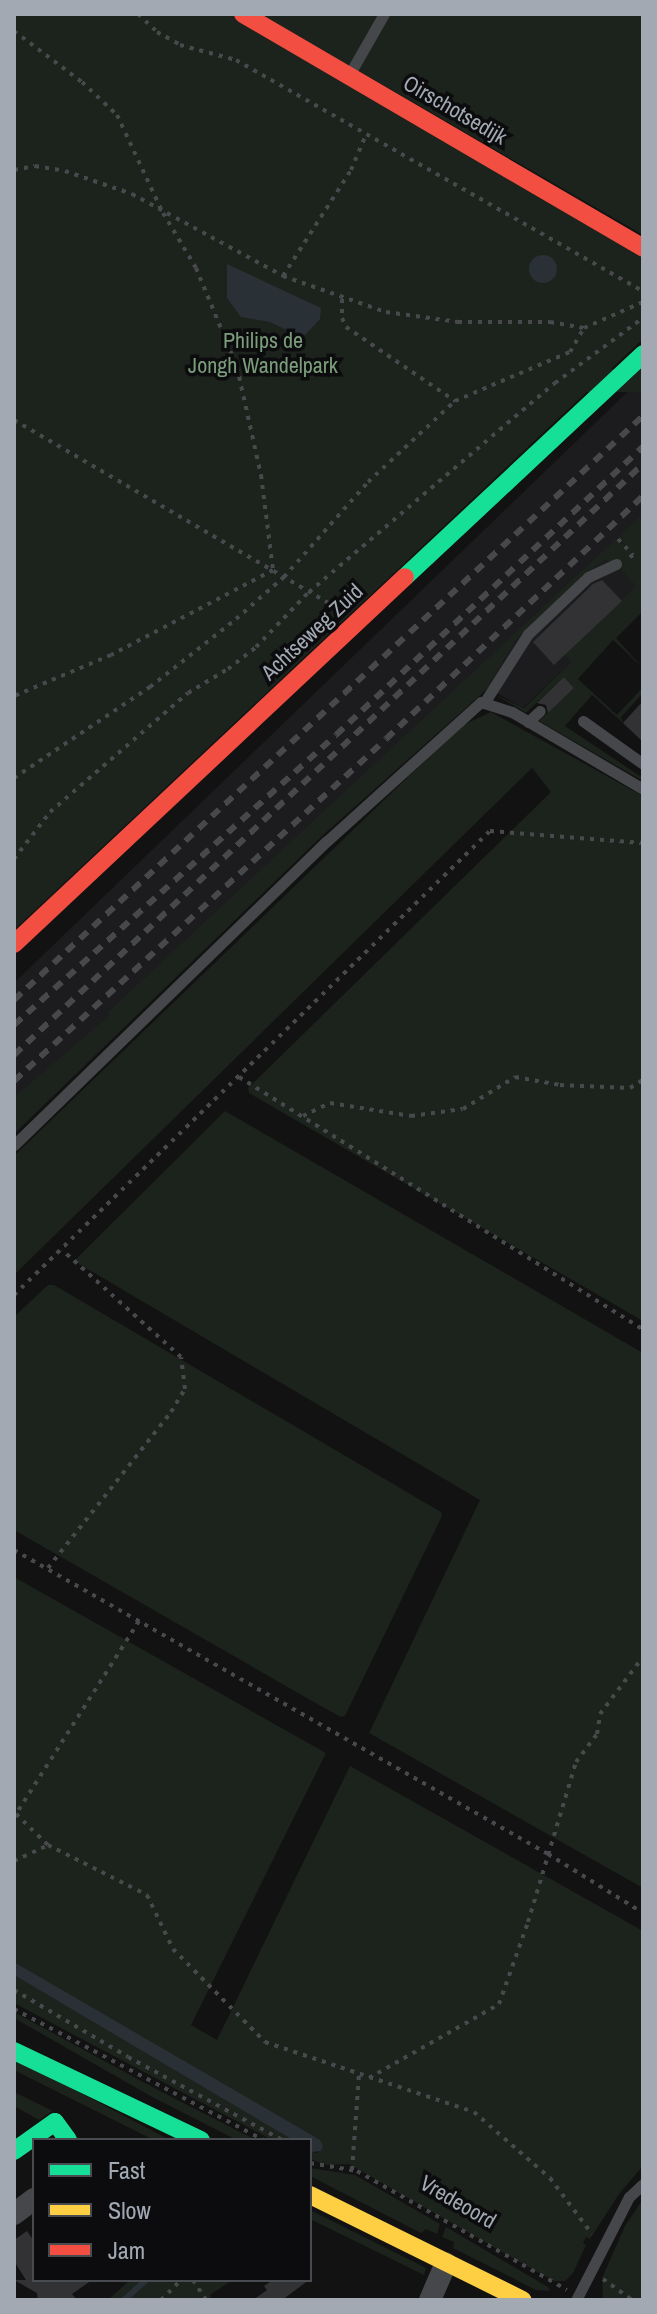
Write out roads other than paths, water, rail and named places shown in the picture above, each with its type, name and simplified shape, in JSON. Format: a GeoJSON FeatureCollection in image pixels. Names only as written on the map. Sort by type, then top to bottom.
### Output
{"type":"FeatureCollection","features":[{"type":"Feature","properties":{"kind":"street","name":"Oirschotsedijk"},"geometry":{"type":"LineString","coordinates":[[243,14],[643,248]]}},
{"type":"Feature","properties":{"kind":"street","name":"Achtseweg Zuid"},"geometry":{"type":"LineString","coordinates":[[14,944],[643,354]]}},
{"type":"Feature","properties":{"kind":"street"},"geometry":{"type":"LineString","coordinates":[[40,2042],[115,2087],[128,2104]]}},
{"type":"Feature","properties":{"kind":"street"},"geometry":{"type":"LineString","coordinates":[[14,2051],[86,2088],[128,2104],[197,2138]]}},
{"type":"Feature","properties":{"kind":"street"},"geometry":{"type":"LineString","coordinates":[[32,2138],[55,2122],[67,2138]]}},
{"type":"Feature","properties":{"kind":"street"},"geometry":{"type":"LineString","coordinates":[[14,2151],[32,2138]]}},
{"type":"Feature","properties":{"kind":"street"},"geometry":{"type":"LineString","coordinates":[[312,2196],[522,2300]]}},
{"type":"Feature","properties":{"kind":"street"},"geometry":{"type":"LineString","coordinates":[[14,2214],[32,2200]]}},
{"type":"Feature","properties":{"kind":"street"},"geometry":{"type":"LineString","coordinates":[[430,2300],[446,2263]]}},
{"type":"Feature","properties":{"kind":"lane"},"geometry":{"type":"LineString","coordinates":[[348,76],[384,14]]}},
{"type":"Feature","properties":{"kind":"lane"},"geometry":{"type":"LineString","coordinates":[[14,1145],[327,841],[444,733],[484,703],[528,634],[588,577],[616,564]]}},
{"type":"Feature","properties":{"kind":"lane"},"geometry":{"type":"LineString","coordinates":[[484,703],[528,722],[643,789]]}},
{"type":"Feature","properties":{"kind":"lane"},"geometry":{"type":"LineString","coordinates":[[528,722],[540,711]]}},
{"type":"Feature","properties":{"kind":"lane"},"geometry":{"type":"LineString","coordinates":[[583,721],[643,764]]}},
{"type":"Feature","properties":{"kind":"lane"},"geometry":{"type":"LineString","coordinates":[[577,2298],[629,2197],[643,2184]]}},
{"type":"Feature","properties":{"kind":"waterway"},"geometry":{"type":"LineString","coordinates":[[124,2300],[144,2282]]}},
{"type":"Feature","properties":{"kind":"railway"},"geometry":{"type":"LineString","coordinates":[[14,1000],[643,416]]}},
{"type":"Feature","properties":{"kind":"railway"},"geometry":{"type":"LineString","coordinates":[[14,1025],[336,735],[643,447]]}},
{"type":"Feature","properties":{"kind":"railway"},"geometry":{"type":"LineString","coordinates":[[14,1055],[643,464]]}},
{"type":"Feature","properties":{"kind":"railway"},"geometry":{"type":"LineString","coordinates":[[14,1081],[386,739],[643,496]]}},
{"type":"Feature","properties":{"kind":"park label","name":"Philips de Jongh Wandelpark"},"geometry":{"type":"Point","coordinates":[263,352]}}]}
